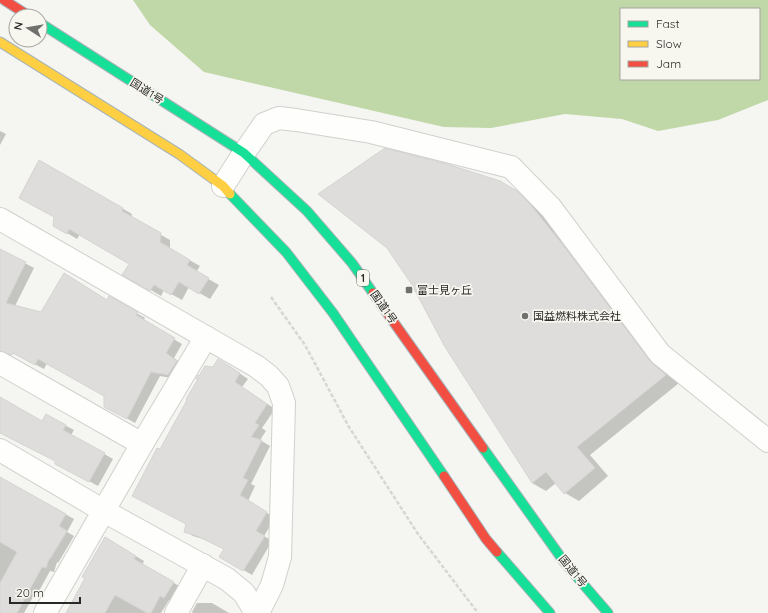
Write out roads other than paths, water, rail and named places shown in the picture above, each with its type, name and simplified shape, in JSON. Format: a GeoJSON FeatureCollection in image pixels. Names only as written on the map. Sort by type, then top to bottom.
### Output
{"type":"FeatureCollection","features":[{"type":"Feature","properties":{"kind":"highway"},"geometry":{"type":"LineString","coordinates":[[4,0],[16,8]]}},
{"type":"Feature","properties":{"kind":"highway","name":"国道1号"},"geometry":{"type":"LineString","coordinates":[[48,28],[244,153],[307,211],[352,263],[565,563],[608,613]]}},
{"type":"Feature","properties":{"kind":"highway"},"geometry":{"type":"LineString","coordinates":[[0,42],[180,154],[223,186],[286,252],[333,312],[486,539],[550,613]]}},
{"type":"Feature","properties":{"kind":"street"},"geometry":{"type":"LineString","coordinates":[[223,186],[264,124],[279,118],[371,132],[511,167],[551,208],[660,354],[768,441]]}},
{"type":"Feature","properties":{"kind":"street"},"geometry":{"type":"LineString","coordinates":[[0,218],[256,366],[269,376],[278,386],[284,403],[280,557],[272,584],[257,613],[244,593],[227,579],[2,454]]}},
{"type":"Feature","properties":{"kind":"street"},"geometry":{"type":"LineString","coordinates":[[45,613],[206,336]]}},
{"type":"Feature","properties":{"kind":"street"},"geometry":{"type":"LineString","coordinates":[[0,363],[142,444]]}},
{"type":"Feature","properties":{"kind":"street"},"geometry":{"type":"LineString","coordinates":[[176,613],[203,566]]}},
{"type":"Feature","properties":{"kind":"place","name":"富士見ヶ丘"},"geometry":{"type":"Point","coordinates":[409,290]}},
{"type":"Feature","properties":{"kind":"place","name":"国益燃料株式会社"},"geometry":{"type":"Point","coordinates":[525,316]}}]}
